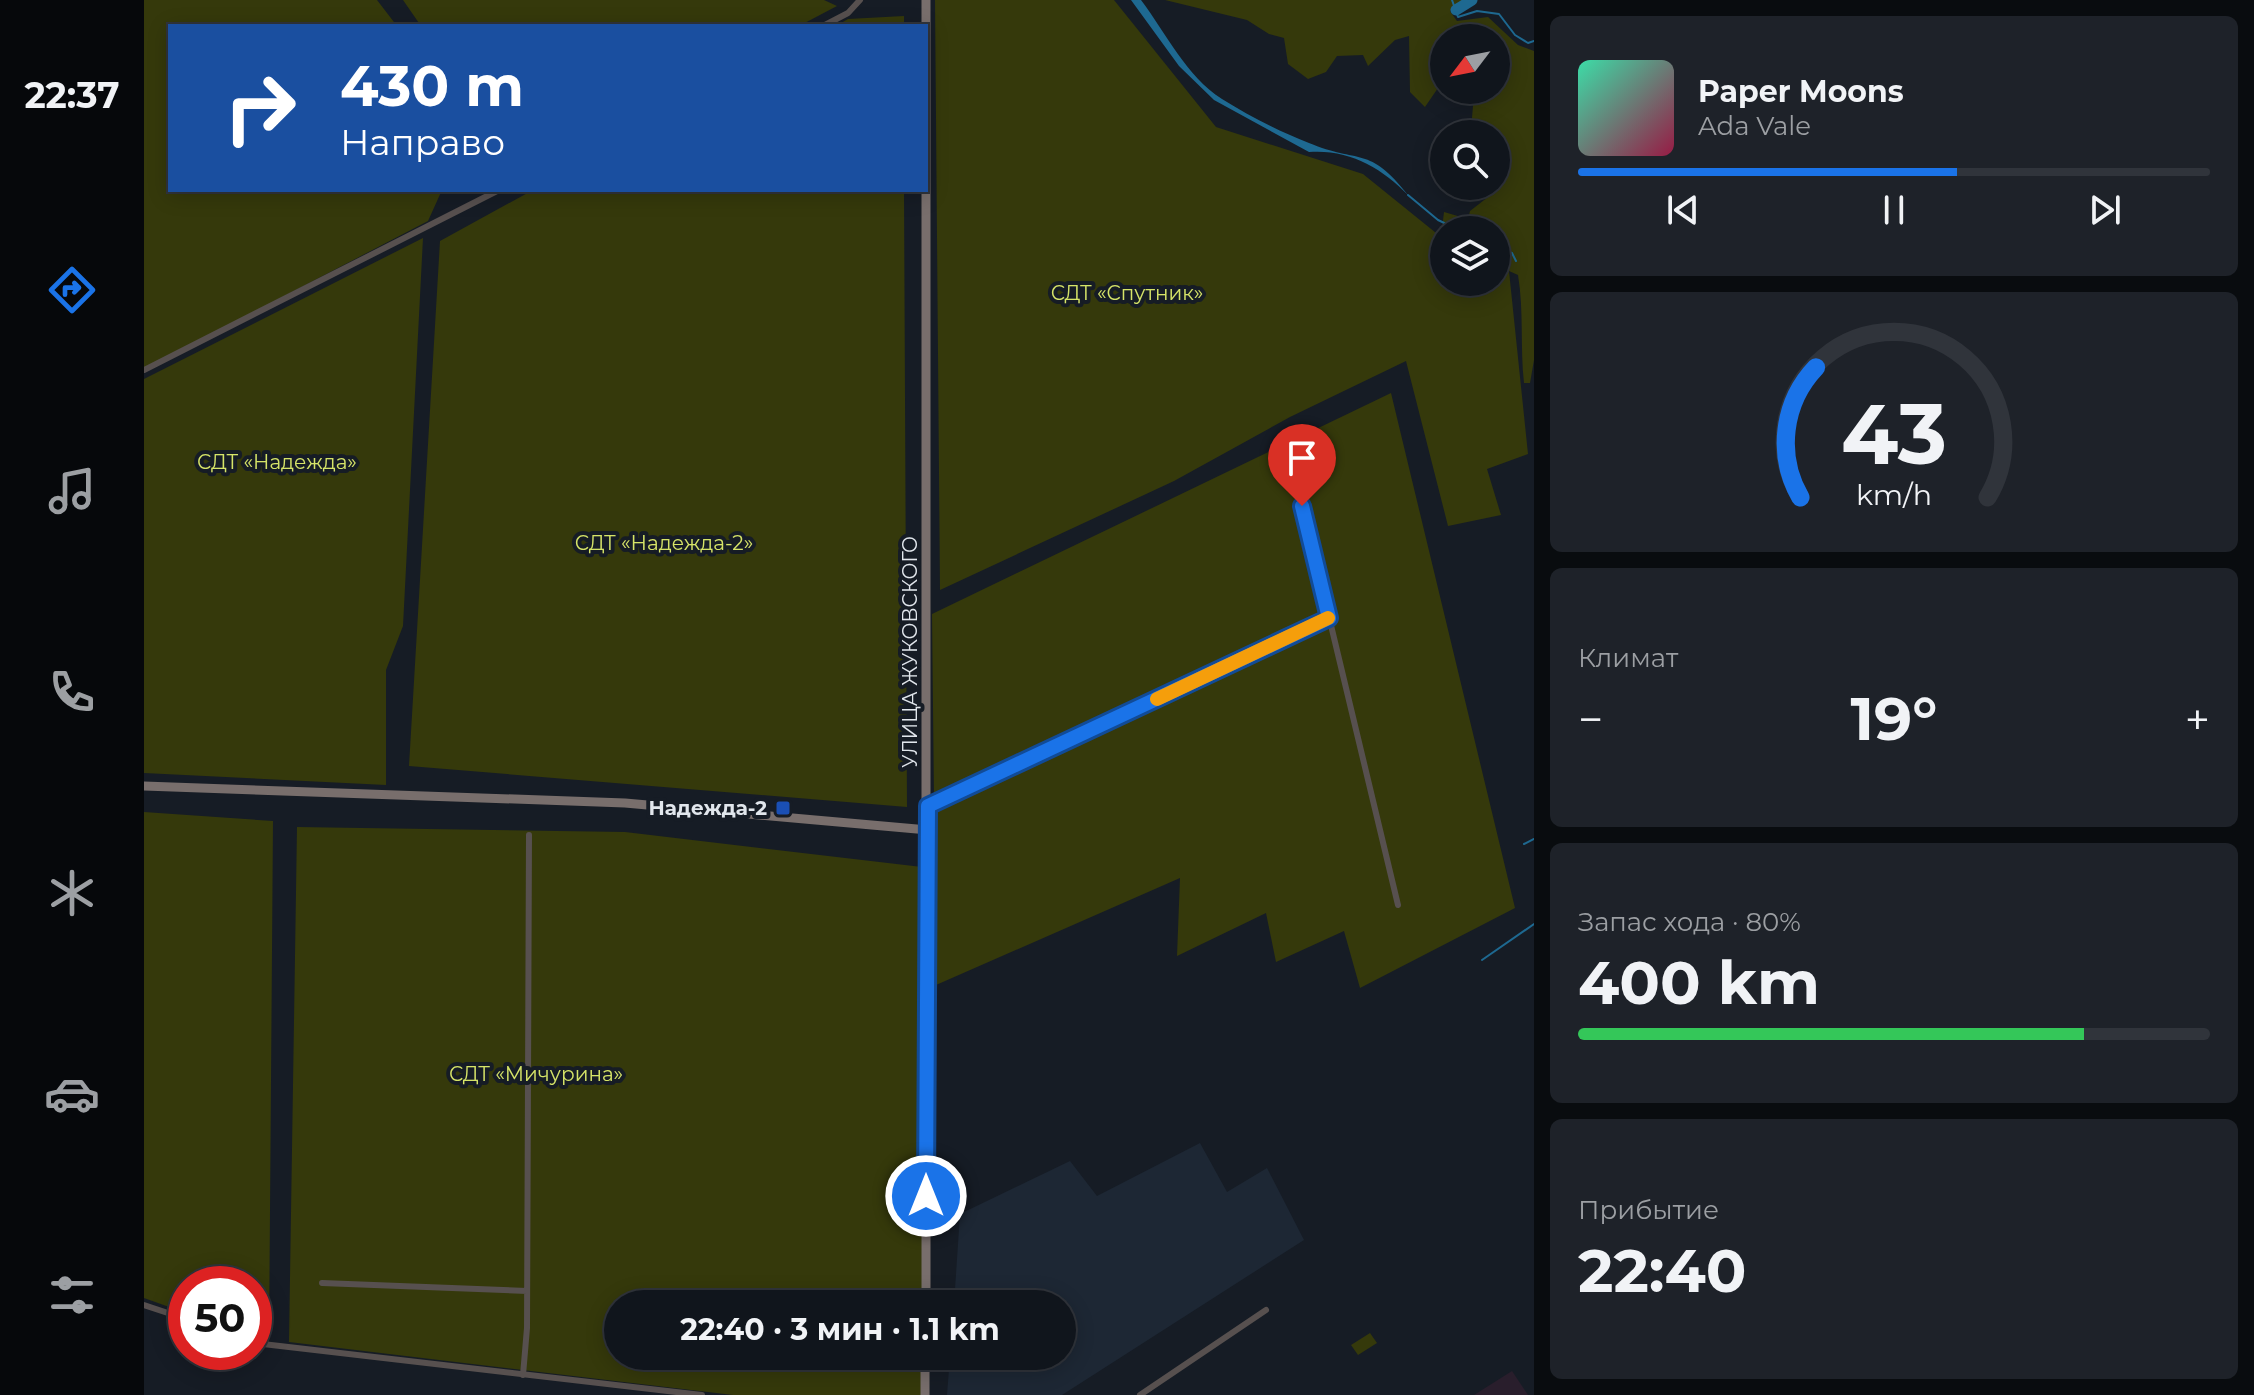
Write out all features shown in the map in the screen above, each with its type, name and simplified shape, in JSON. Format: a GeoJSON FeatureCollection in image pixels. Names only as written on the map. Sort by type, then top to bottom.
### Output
{"type":"FeatureCollection","features":[{"type":"Feature","properties":{"kind":"main road","name":"УЛИЦА ЖУКОВСКОГО"},"geometry":{"type":"LineString","coordinates":[[926,0],[926,24]]}},
{"type":"Feature","properties":{"kind":"main road","name":"УЛИЦА ЖУКОВСКОГО"},"geometry":{"type":"LineString","coordinates":[[926,192],[926,1290]]}},
{"type":"Feature","properties":{"kind":"main road"},"geometry":{"type":"LineString","coordinates":[[144,786],[625,803],[928,830]]}},
{"type":"Feature","properties":{"kind":"main road"},"geometry":{"type":"LineString","coordinates":[[925,1370],[925,1395]]}},
{"type":"Feature","properties":{"kind":"street"},"geometry":{"type":"LineString","coordinates":[[827,24],[848,13],[860,0]]}},
{"type":"Feature","properties":{"kind":"street"},"geometry":{"type":"LineString","coordinates":[[144,370],[495,192]]}},
{"type":"Feature","properties":{"kind":"street"},"geometry":{"type":"LineString","coordinates":[[1289,450],[1398,905]]}},
{"type":"Feature","properties":{"kind":"street"},"geometry":{"type":"LineString","coordinates":[[928,806],[1329,618]]}},
{"type":"Feature","properties":{"kind":"street"},"geometry":{"type":"LineString","coordinates":[[523,1375],[527,1291],[529,835]]}},
{"type":"Feature","properties":{"kind":"street"},"geometry":{"type":"LineString","coordinates":[[322,1283],[527,1291]]}},
{"type":"Feature","properties":{"kind":"street"},"geometry":{"type":"LineString","coordinates":[[144,1305],[168,1313]]}},
{"type":"Feature","properties":{"kind":"street"},"geometry":{"type":"LineString","coordinates":[[1140,1395],[1266,1310]]}},
{"type":"Feature","properties":{"kind":"street"},"geometry":{"type":"LineString","coordinates":[[272,1345],[702,1395]]}},
{"type":"Feature","properties":{"kind":"shaded area"},"geometry":{"type":"Polygon","coordinates":[[[1200,1143],[1227,1192],[1267,1168],[1304,1240],[1062,1395],[947,1395],[949,1370],[1076,1370],[1076,1290],[955,1290],[960,1214],[1070,1161],[1097,1196],[1200,1143]]]}},
{"type":"Feature","properties":{"kind":"shaded area"},"geometry":{"type":"Polygon","coordinates":[[[1512,1371],[1528,1395],[1474,1395],[1512,1371]]]}},
{"type":"Feature","properties":{"kind":"green space"},"geometry":{"type":"Polygon","coordinates":[[[144,0],[377,0],[395,24],[168,24],[168,192],[441,192],[428,221],[144,369],[144,0]]]}},
{"type":"Feature","properties":{"kind":"green space"},"geometry":{"type":"Polygon","coordinates":[[[403,0],[824,0],[837,6],[803,24],[420,24],[403,0]]]}},
{"type":"Feature","properties":{"kind":"green space","name":"СДТ «Спутник»"},"geometry":{"type":"Polygon","coordinates":[[[935,0],[1114,0],[1216,127],[1363,174],[1430,228],[1430,296],[1510,296],[1510,281],[1528,454],[1487,469],[1501,515],[1448,526],[1406,361],[1290,417],[1174,481],[940,590],[935,0]]]}},
{"type":"Feature","properties":{"kind":"green space","name":"СДТ «Спутник»"},"geometry":{"type":"Polygon","coordinates":[[[1165,0],[1463,0],[1450,11],[1457,21],[1488,17],[1496,24],[1430,24],[1430,100],[1425,107],[1410,92],[1409,36],[1395,40],[1368,66],[1363,55],[1337,56],[1326,72],[1308,79],[1288,64],[1284,38],[1269,34],[1247,20],[1165,0]]]}},
{"type":"Feature","properties":{"kind":"green space"},"geometry":{"type":"Polygon","coordinates":[[[904,16],[904,24],[839,24],[848,19],[904,16]]]}},
{"type":"Feature","properties":{"kind":"green space","name":"СДТ «Спутник»"},"geometry":{"type":"Polygon","coordinates":[[[1510,38],[1518,45],[1534,51],[1534,360],[1530,383],[1524,383],[1518,275],[1510,271],[1510,216],[1469,216],[1470,211],[1484,200],[1510,200],[1510,120],[1472,120],[1472,104],[1510,104],[1510,38]]]}},
{"type":"Feature","properties":{"kind":"green space","name":"СДТ «Надежда-2»"},"geometry":{"type":"Polygon","coordinates":[[[529,192],[904,192],[907,807],[409,766],[440,241],[529,192]]]}},
{"type":"Feature","properties":{"kind":"green space","name":"СДТ «Надежда»"},"geometry":{"type":"Polygon","coordinates":[[[423,238],[403,626],[386,670],[386,785],[144,773],[144,379],[423,238]]]}},
{"type":"Feature","properties":{"kind":"green space"},"geometry":{"type":"Polygon","coordinates":[[[1391,393],[1515,908],[1360,988],[1344,931],[1276,962],[1266,913],[1177,956],[1180,878],[936,985],[932,614],[1391,393]]]}},
{"type":"Feature","properties":{"kind":"green space"},"geometry":{"type":"Polygon","coordinates":[[[144,812],[273,821],[270,1266],[168,1266],[168,1307],[144,1298],[144,812]]]}},
{"type":"Feature","properties":{"kind":"green space","name":"СДТ «Мичурина»"},"geometry":{"type":"Polygon","coordinates":[[[297,827],[625,832],[922,867],[928,1290],[604,1290],[604,1370],[928,1370],[929,1395],[733,1395],[289,1342],[297,827]]]}},
{"type":"Feature","properties":{"kind":"green space"},"geometry":{"type":"Polygon","coordinates":[[[1370,1333],[1377,1343],[1358,1355],[1351,1345],[1370,1333]]]}},
{"type":"Feature","properties":{"kind":"water"},"geometry":{"type":"Polygon","coordinates":[[[1131,0],[1141,0],[1187,66],[1222,99],[1298,138],[1373,162],[1395,179],[1408,195],[1387,176],[1364,162],[1338,154],[1309,152],[1214,100],[1179,66],[1131,0]]]}},
{"type":"Feature","properties":{"kind":"waterway"},"geometry":{"type":"LineString","coordinates":[[1452,0],[1458,17],[1477,11],[1499,14],[1515,35],[1528,43],[1534,41]]}},
{"type":"Feature","properties":{"kind":"waterway"},"geometry":{"type":"LineString","coordinates":[[1456,10],[1472,0]]}},
{"type":"Feature","properties":{"kind":"waterway"},"geometry":{"type":"LineString","coordinates":[[1408,195],[1433,216]]}},
{"type":"Feature","properties":{"kind":"waterway"},"geometry":{"type":"LineString","coordinates":[[1510,252],[1516,261]]}},
{"type":"Feature","properties":{"kind":"waterway"},"geometry":{"type":"LineString","coordinates":[[1524,844],[1534,839]]}},
{"type":"Feature","properties":{"kind":"waterway"},"geometry":{"type":"LineString","coordinates":[[1482,960],[1534,924]]}},
{"type":"Feature","properties":{"kind":"slow traffic"},"geometry":{"type":"LineString","coordinates":[[1157,699],[1328,618]]}},
{"type":"Feature","properties":{"kind":"place","name":"Надежда-2"},"geometry":{"type":"Point","coordinates":[783,808]}},
{"type":"Feature","properties":{"kind":"route"},"geometry":{"type":"LineString","coordinates":[[926,1196],[928,806],[1329,618],[1302,506]]}}]}
